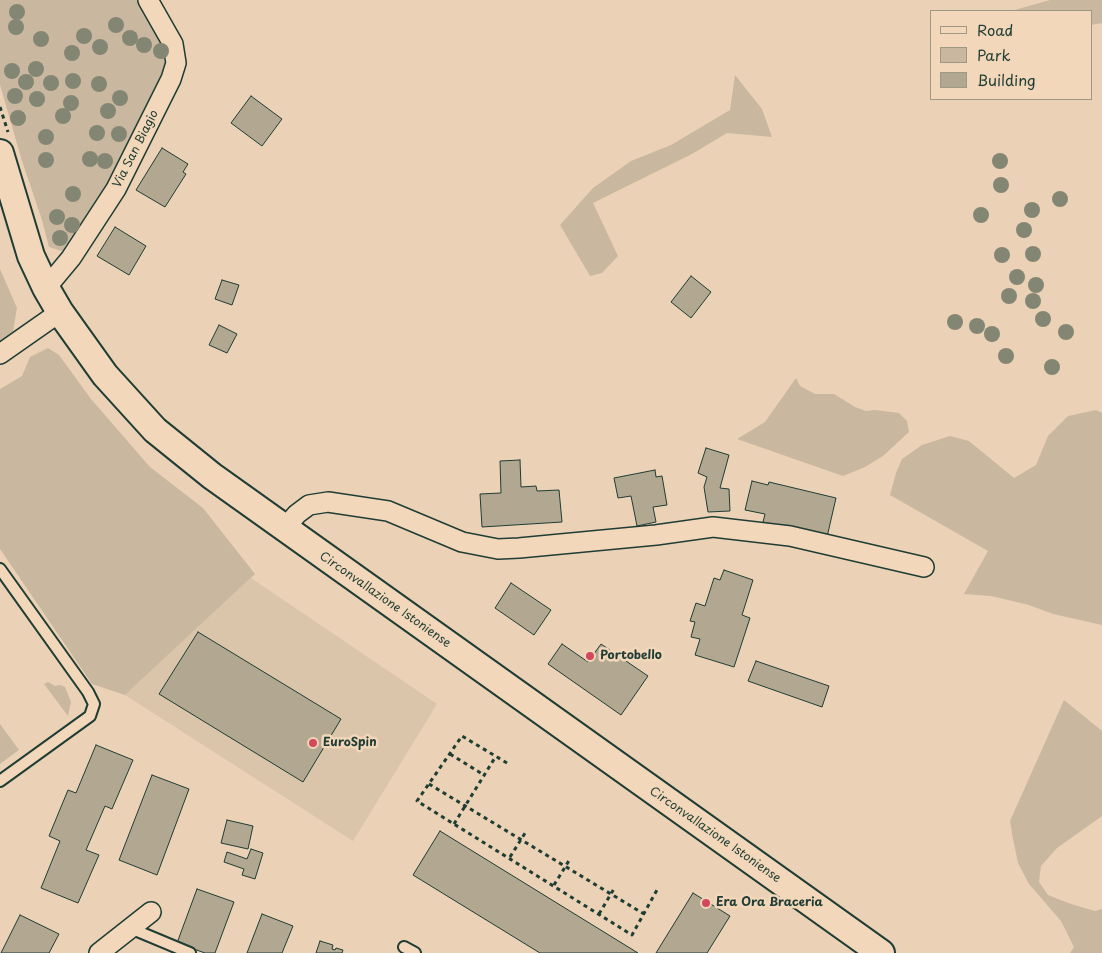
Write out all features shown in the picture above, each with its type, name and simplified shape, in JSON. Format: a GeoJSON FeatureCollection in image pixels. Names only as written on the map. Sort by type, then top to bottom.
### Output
{"type":"FeatureCollection","features":[{"type":"Feature","properties":{"kind":"main road","name":"Circonvallazione Istoniense"},"geometry":{"type":"LineString","coordinates":[[4,144],[31,256],[46,288],[60,312],[105,375],[155,430],[212,476],[881,953]]}},
{"type":"Feature","properties":{"kind":"street","name":"Via San Biagio"},"geometry":{"type":"LineString","coordinates":[[46,288],[71,258],[116,189],[172,79],[176,63],[173,44],[148,0]]}},
{"type":"Feature","properties":{"kind":"street"},"geometry":{"type":"LineString","coordinates":[[0,354],[60,312]]}},
{"type":"Feature","properties":{"kind":"street"},"geometry":{"type":"LineString","coordinates":[[285,528],[308,505],[328,502],[388,511],[462,542],[498,549],[656,535],[713,527],[790,536],[924,567]]}},
{"type":"Feature","properties":{"kind":"street"},"geometry":{"type":"LineString","coordinates":[[99,953],[151,912]]}},
{"type":"Feature","properties":{"kind":"lane"},"geometry":{"type":"LineString","coordinates":[[0,569],[94,704],[90,716],[0,781]]}},
{"type":"Feature","properties":{"kind":"lane"},"geometry":{"type":"LineString","coordinates":[[130,928],[190,953]]}},
{"type":"Feature","properties":{"kind":"lane"},"geometry":{"type":"LineString","coordinates":[[404,947],[415,953]]}},
{"type":"Feature","properties":{"kind":"path"},"geometry":{"type":"LineString","coordinates":[[0,107],[4,144]]}},
{"type":"Feature","properties":{"kind":"path"},"geometry":{"type":"LineString","coordinates":[[507,763],[462,736],[417,801],[632,935],[657,890]]}},
{"type":"Feature","properties":{"kind":"path"},"geometry":{"type":"LineString","coordinates":[[450,754],[484,775]]}},
{"type":"Feature","properties":{"kind":"path"},"geometry":{"type":"LineString","coordinates":[[454,824],[496,756]]}},
{"type":"Feature","properties":{"kind":"path"},"geometry":{"type":"LineString","coordinates":[[429,784],[644,914]]}},
{"type":"Feature","properties":{"kind":"path"},"geometry":{"type":"LineString","coordinates":[[510,858],[527,830]]}},
{"type":"Feature","properties":{"kind":"path"},"geometry":{"type":"LineString","coordinates":[[554,886],[570,859]]}},
{"type":"Feature","properties":{"kind":"path"},"geometry":{"type":"LineString","coordinates":[[599,914],[615,887]]}},
{"type":"Feature","properties":{"kind":"shaded area"},"geometry":{"type":"Polygon","coordinates":[[[251,578],[437,704],[353,841],[125,695],[251,578]]]}},
{"type":"Feature","properties":{"kind":"green space"},"geometry":{"type":"Polygon","coordinates":[[[0,0],[141,0],[160,30],[169,61],[132,142],[89,220],[65,252],[49,247],[0,85],[0,0]]]}},
{"type":"Feature","properties":{"kind":"green space"},"geometry":{"type":"Polygon","coordinates":[[[1050,0],[1102,0],[1102,23],[1092,25],[1092,10],[1015,10],[1050,0]]]}},
{"type":"Feature","properties":{"kind":"green space"},"geometry":{"type":"Polygon","coordinates":[[[735,75],[762,109],[772,137],[727,133],[692,154],[593,203],[618,256],[602,273],[590,276],[560,225],[593,188],[631,161],[671,145],[730,110],[735,75]]]}},
{"type":"Feature","properties":{"kind":"green space"},"geometry":{"type":"Polygon","coordinates":[[[0,269],[17,308],[13,331],[0,340],[0,269]]]}},
{"type":"Feature","properties":{"kind":"green space"},"geometry":{"type":"Polygon","coordinates":[[[48,348],[59,355],[91,399],[150,467],[203,508],[255,574],[125,695],[92,684],[0,549],[0,389],[22,376],[30,357],[48,348]]]}},
{"type":"Feature","properties":{"kind":"green space"},"geometry":{"type":"Polygon","coordinates":[[[796,378],[800,386],[815,394],[834,394],[855,407],[866,411],[875,410],[899,413],[907,421],[909,432],[883,456],[865,467],[843,476],[737,439],[765,422],[796,378]]]}},
{"type":"Feature","properties":{"kind":"green space"},"geometry":{"type":"Polygon","coordinates":[[[1096,410],[1102,413],[1102,625],[1053,614],[1029,605],[991,596],[964,594],[988,551],[890,495],[902,459],[922,445],[950,436],[969,441],[1014,478],[1036,465],[1048,436],[1068,416],[1096,410]]]}},
{"type":"Feature","properties":{"kind":"green space"},"geometry":{"type":"Polygon","coordinates":[[[48,682],[55,686],[65,687],[71,702],[68,716],[44,684],[48,682]]]}},
{"type":"Feature","properties":{"kind":"green space"},"geometry":{"type":"Polygon","coordinates":[[[1064,700],[1102,731],[1102,816],[1057,848],[1041,866],[1039,882],[1048,895],[1095,911],[1102,909],[1102,953],[1070,953],[1074,947],[1061,921],[1029,884],[1018,863],[1010,821],[1064,700]]]}},
{"type":"Feature","properties":{"kind":"green space"},"geometry":{"type":"Polygon","coordinates":[[[0,724],[19,750],[0,764],[0,724]]]}},
{"type":"Feature","properties":{"kind":"building"},"geometry":{"type":"Polygon","coordinates":[[[251,96],[282,119],[262,146],[231,123],[251,96]]]}},
{"type":"Feature","properties":{"kind":"building"},"geometry":{"type":"Polygon","coordinates":[[[162,148],[188,164],[183,172],[186,174],[165,207],[136,190],[162,148]]]}},
{"type":"Feature","properties":{"kind":"building"},"geometry":{"type":"Polygon","coordinates":[[[115,227],[146,246],[129,275],[97,256],[115,227]]]}},
{"type":"Feature","properties":{"kind":"building"},"geometry":{"type":"Polygon","coordinates":[[[691,276],[711,292],[691,318],[671,302],[691,276]]]}},
{"type":"Feature","properties":{"kind":"building"},"geometry":{"type":"Polygon","coordinates":[[[222,280],[239,285],[232,305],[215,299],[222,280]]]}},
{"type":"Feature","properties":{"kind":"building"},"geometry":{"type":"Polygon","coordinates":[[[219,325],[237,334],[227,353],[209,345],[219,325]]]}},
{"type":"Feature","properties":{"kind":"building"},"geometry":{"type":"Polygon","coordinates":[[[706,448],[729,455],[720,488],[729,489],[730,511],[708,512],[704,487],[707,477],[698,473],[706,448]]]}},
{"type":"Feature","properties":{"kind":"building"},"geometry":{"type":"Polygon","coordinates":[[[520,460],[521,487],[536,486],[537,491],[559,490],[562,522],[482,527],[480,494],[501,493],[500,461],[520,460]]]}},
{"type":"Feature","properties":{"kind":"building"},"geometry":{"type":"Polygon","coordinates":[[[655,470],[656,477],[662,476],[667,505],[653,507],[656,522],[637,526],[631,496],[618,498],[614,478],[655,470]]]}},
{"type":"Feature","properties":{"kind":"building"},"geometry":{"type":"Polygon","coordinates":[[[752,481],[768,485],[769,482],[836,498],[827,537],[763,522],[765,514],[745,510],[752,481]]]}},
{"type":"Feature","properties":{"kind":"building"},"geometry":{"type":"Polygon","coordinates":[[[724,570],[753,580],[742,615],[750,618],[734,667],[695,655],[700,639],[691,637],[695,622],[690,621],[696,603],[705,606],[714,578],[720,580],[724,570]]]}},
{"type":"Feature","properties":{"kind":"building"},"geometry":{"type":"Polygon","coordinates":[[[511,583],[551,610],[534,635],[495,608],[511,583]]]}},
{"type":"Feature","properties":{"kind":"building"},"geometry":{"type":"Polygon","coordinates":[[[198,632],[341,719],[303,782],[159,694],[198,632]]]}},
{"type":"Feature","properties":{"kind":"building"},"geometry":{"type":"Polygon","coordinates":[[[562,644],[588,662],[601,644],[648,676],[621,715],[548,664],[562,644]]]}},
{"type":"Feature","properties":{"kind":"building"},"geometry":{"type":"Polygon","coordinates":[[[756,661],[829,686],[822,707],[748,681],[756,661]]]}},
{"type":"Feature","properties":{"kind":"building"},"geometry":{"type":"Polygon","coordinates":[[[96,745],[133,760],[112,809],[105,806],[86,850],[99,855],[78,903],[41,888],[60,841],[49,836],[68,790],[76,793],[96,745]]]}},
{"type":"Feature","properties":{"kind":"building"},"geometry":{"type":"Polygon","coordinates":[[[152,775],[189,789],[157,875],[119,860],[152,775]]]}},
{"type":"Feature","properties":{"kind":"building"},"geometry":{"type":"Polygon","coordinates":[[[227,820],[253,826],[248,849],[221,843],[227,820]]]}},
{"type":"Feature","properties":{"kind":"building"},"geometry":{"type":"Polygon","coordinates":[[[440,831],[638,953],[540,953],[413,875],[440,831]]]}},
{"type":"Feature","properties":{"kind":"building"},"geometry":{"type":"Polygon","coordinates":[[[251,849],[263,853],[255,879],[242,875],[244,869],[224,862],[227,852],[247,859],[251,849]]]}},
{"type":"Feature","properties":{"kind":"building"},"geometry":{"type":"Polygon","coordinates":[[[197,889],[234,902],[215,953],[205,953],[177,943],[197,889]]]}},
{"type":"Feature","properties":{"kind":"building"},"geometry":{"type":"Polygon","coordinates":[[[693,893],[730,916],[707,953],[656,953],[693,893]]]}},
{"type":"Feature","properties":{"kind":"building"},"geometry":{"type":"Polygon","coordinates":[[[262,914],[293,926],[282,953],[247,953],[262,914]]]}},
{"type":"Feature","properties":{"kind":"building"},"geometry":{"type":"Polygon","coordinates":[[[20,915],[59,934],[49,953],[1,953],[20,915]]]}},
{"type":"Feature","properties":{"kind":"building"},"geometry":{"type":"Polygon","coordinates":[[[320,941],[333,945],[332,949],[343,950],[342,953],[316,953],[320,941]]]}},
{"type":"Feature","properties":{"kind":"place","name":"Portobello"},"geometry":{"type":"Point","coordinates":[590,656]}},
{"type":"Feature","properties":{"kind":"place","name":"EuroSpin"},"geometry":{"type":"Point","coordinates":[313,743]}},
{"type":"Feature","properties":{"kind":"place","name":"Era Ora Braceria"},"geometry":{"type":"Point","coordinates":[706,903]}}]}
